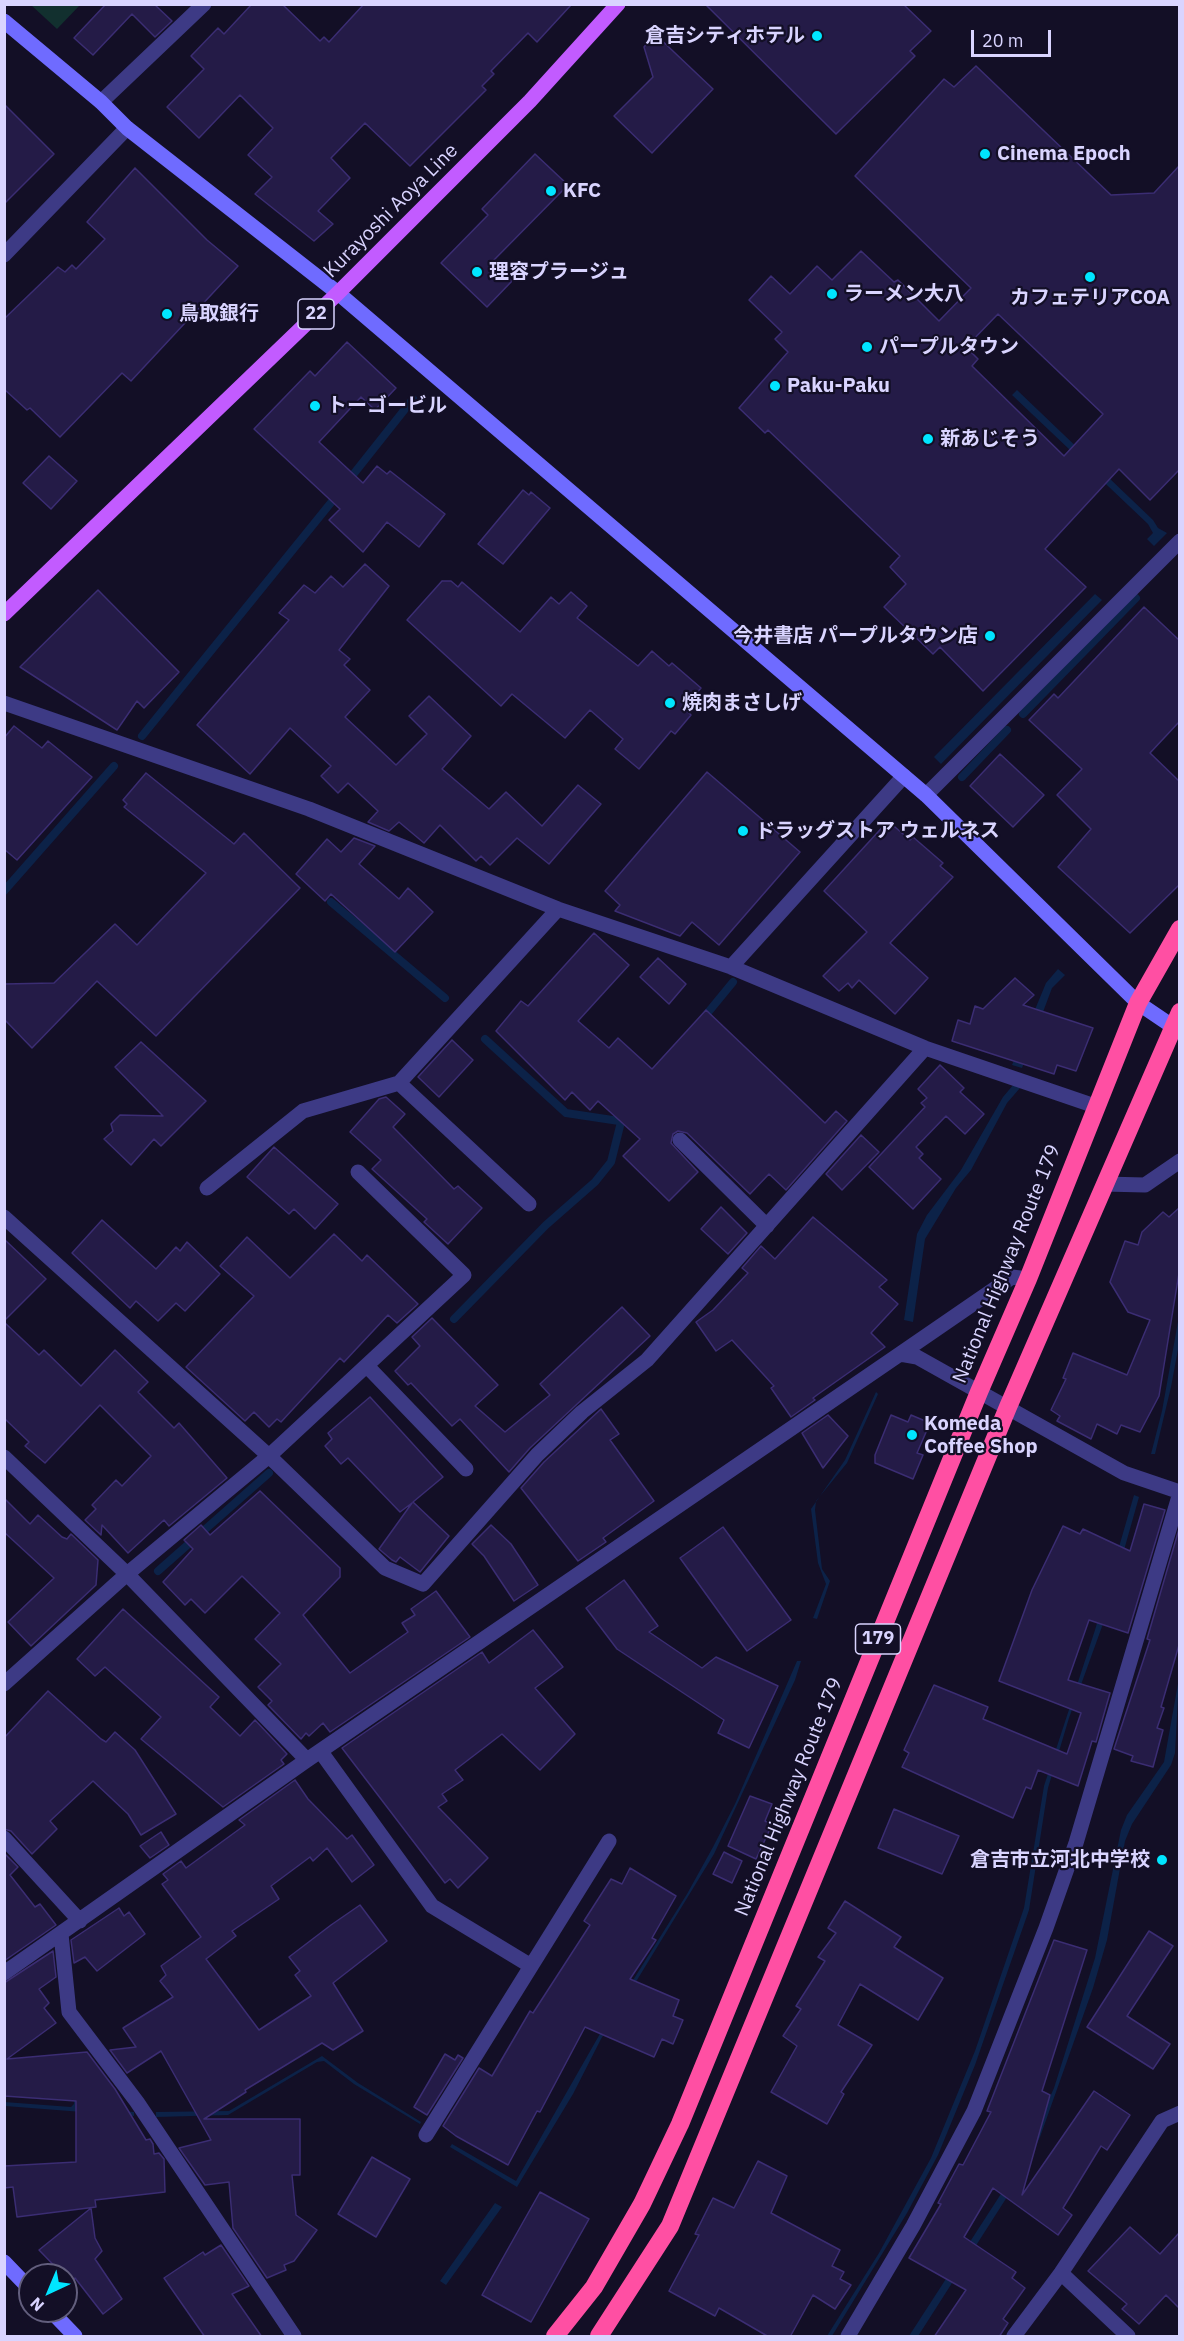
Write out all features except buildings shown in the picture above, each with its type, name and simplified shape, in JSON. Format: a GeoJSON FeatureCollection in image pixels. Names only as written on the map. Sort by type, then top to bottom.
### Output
{"type":"FeatureCollection","features":[{"type":"Feature","properties":{"kind":"highway","name":"National Highway Route 179"},"geometry":{"type":"LineString","coordinates":[[555,2337],[594,2287],[642,2204],[680,2124],[979,1392],[1028,1279],[1095,1106],[1138,1003],[1179,929]]}},
{"type":"Feature","properties":{"kind":"highway","name":"179"},"geometry":{"type":"LineString","coordinates":[[599,2337],[670,2226],[1008,1407],[1104,1184],[1177,1023]]}},
{"type":"Feature","properties":{"kind":"main road","name":"Kurayoshi Aoya Line"},"geometry":{"type":"LineString","coordinates":[[4,614],[338,293],[538,93],[618,5]]}},
{"type":"Feature","properties":{"kind":"street"},"geometry":{"type":"LineString","coordinates":[[101,102],[204,4]]}},
{"type":"Feature","properties":{"kind":"street"},"geometry":{"type":"LineString","coordinates":[[4,21],[101,102],[127,128],[338,293],[904,776],[1138,1003],[1177,1023]]}},
{"type":"Feature","properties":{"kind":"street"},"geometry":{"type":"LineString","coordinates":[[4,255],[127,128]]}},
{"type":"Feature","properties":{"kind":"street"},"geometry":{"type":"LineString","coordinates":[[926,795],[1179,540]]}},
{"type":"Feature","properties":{"kind":"street"},"geometry":{"type":"LineString","coordinates":[[4,703],[309,809],[558,909],[731,967],[925,1048],[1095,1106]]}},
{"type":"Feature","properties":{"kind":"street"},"geometry":{"type":"LineString","coordinates":[[731,967],[904,776]]}},
{"type":"Feature","properties":{"kind":"street"},"geometry":{"type":"LineString","coordinates":[[207,1188],[303,1111],[399,1083],[558,909]]}},
{"type":"Feature","properties":{"kind":"street"},"geometry":{"type":"LineString","coordinates":[[4,1217],[269,1456],[385,1568],[423,1584],[537,1455],[582,1413],[647,1360],[925,1048]]}},
{"type":"Feature","properties":{"kind":"street"},"geometry":{"type":"LineString","coordinates":[[399,1083],[529,1204]]}},
{"type":"Feature","properties":{"kind":"street"},"geometry":{"type":"LineString","coordinates":[[680,1140],[767,1226]]}},
{"type":"Feature","properties":{"kind":"street"},"geometry":{"type":"LineString","coordinates":[[1104,1184],[1145,1185],[1179,1161]]}},
{"type":"Feature","properties":{"kind":"street"},"geometry":{"type":"LineString","coordinates":[[4,1683],[127,1574],[269,1456],[464,1275],[358,1172]]}},
{"type":"Feature","properties":{"kind":"street"},"geometry":{"type":"LineString","coordinates":[[4,1973],[307,1760],[1012,1277],[1028,1279]]}},
{"type":"Feature","properties":{"kind":"street"},"geometry":{"type":"LineString","coordinates":[[848,2337],[913,2226],[974,2111],[1042,1939],[1076,1843],[1179,1492],[1124,1473],[917,1357],[900,1354]]}},
{"type":"Feature","properties":{"kind":"street"},"geometry":{"type":"LineString","coordinates":[[367,1366],[466,1469]]}},
{"type":"Feature","properties":{"kind":"street"},"geometry":{"type":"LineString","coordinates":[[4,1457],[127,1574],[307,1760]]}},
{"type":"Feature","properties":{"kind":"street"},"geometry":{"type":"LineString","coordinates":[[321,1752],[432,1906],[531,1966]]}},
{"type":"Feature","properties":{"kind":"street"},"geometry":{"type":"LineString","coordinates":[[4,1838],[80,1921]]}},
{"type":"Feature","properties":{"kind":"street"},"geometry":{"type":"LineString","coordinates":[[426,2134],[609,1841]]}},
{"type":"Feature","properties":{"kind":"street"},"geometry":{"type":"LineString","coordinates":[[61,1934],[69,2012],[137,2102],[294,2337]]}},
{"type":"Feature","properties":{"kind":"street"},"geometry":{"type":"LineString","coordinates":[[1014,2337],[1061,2273],[1162,2121],[1179,2113]]}},
{"type":"Feature","properties":{"kind":"street"},"geometry":{"type":"LineString","coordinates":[[4,2262],[18,2277]]}},
{"type":"Feature","properties":{"kind":"street"},"geometry":{"type":"LineString","coordinates":[[1061,2273],[1128,2337]]}},
{"type":"Feature","properties":{"kind":"street"},"geometry":{"type":"LineString","coordinates":[[62,2323],[75,2337]]}},
{"type":"Feature","properties":{"kind":"green space"},"geometry":{"type":"Polygon","coordinates":[[[31,5],[80,5],[57,29],[31,5]]]}},
{"type":"Feature","properties":{"kind":"water"},"geometry":{"type":"Polygon","coordinates":[[[1017,390],[1153,520],[1158,528],[1167,533],[1154,546],[1147,539],[1153,533],[1148,524],[1012,395],[1017,390]]]}},
{"type":"Feature","properties":{"kind":"water"},"geometry":{"type":"Polygon","coordinates":[[[1095,594],[1102,600],[941,764],[934,757],[1095,594]]]}},
{"type":"Feature","properties":{"kind":"water"},"geometry":{"type":"Polygon","coordinates":[[[1058,969],[1065,975],[1052,988],[1022,1068],[1012,1065],[1046,983],[1058,969]]]}},
{"type":"Feature","properties":{"kind":"water"},"geometry":{"type":"Polygon","coordinates":[[[1014,1084],[1020,1088],[1007,1103],[971,1170],[956,1188],[925,1239],[913,1322],[904,1320],[917,1234],[927,1215],[961,1170],[1003,1097],[1014,1084]]]}},
{"type":"Feature","properties":{"kind":"water"},"geometry":{"type":"Polygon","coordinates":[[[1179,1316],[1179,1344],[1171,1387],[1155,1454],[1151,1454],[1162,1411],[1179,1316]]]}},
{"type":"Feature","properties":{"kind":"water"},"geometry":{"type":"Polygon","coordinates":[[[876,1392],[878,1394],[847,1463],[820,1496],[845,1460],[876,1392]]]}},
{"type":"Feature","properties":{"kind":"water"},"geometry":{"type":"Polygon","coordinates":[[[1134,1495],[1139,1497],[1104,1621],[1069,1718],[1048,1788],[1029,1910],[975,2065],[938,2155],[907,2213],[832,2336],[827,2336],[879,2253],[931,2158],[975,2051],[1024,1908],[1044,1786],[1095,1630],[1134,1495]]]}},
{"type":"Feature","properties":{"kind":"water"},"geometry":{"type":"Polygon","coordinates":[[[816,1502],[822,1569],[830,1581],[817,1619],[813,1618],[826,1584],[818,1563],[811,1509],[816,1502]]]}},
{"type":"Feature","properties":{"kind":"water"},"geometry":{"type":"Polygon","coordinates":[[[797,1661],[801,1661],[795,1680],[714,1854],[601,2039],[573,2094],[517,2187],[450,2147],[452,2144],[516,2181],[605,2025],[687,1894],[713,1847],[735,1804],[797,1661]]]}},
{"type":"Feature","properties":{"kind":"water"},"geometry":{"type":"Polygon","coordinates":[[[1179,1678],[1175,1753],[1171,1765],[1132,1824],[1125,1841],[1107,1940],[1093,1988],[1040,2137],[1023,2172],[922,2330],[918,2336],[909,2336],[1019,2166],[1054,2088],[1095,1958],[1121,1830],[1127,1815],[1164,1762],[1179,1678]]]}},
{"type":"Feature","properties":{"kind":"water"},"geometry":{"type":"Polygon","coordinates":[[[322,2056],[358,2083],[421,2122],[420,2124],[354,2084],[324,2061],[317,2062],[228,2115],[156,2117],[156,2112],[229,2111],[322,2056]]]}},
{"type":"Feature","properties":{"kind":"water"},"geometry":{"type":"Polygon","coordinates":[[[71,2062],[83,2108],[134,2112],[134,2116],[5,2106],[4,2102],[71,2107],[74,2104],[71,2062]]]}},
{"type":"Feature","properties":{"kind":"water"},"geometry":{"type":"Polygon","coordinates":[[[495,2203],[502,2207],[446,2285],[440,2281],[495,2203]]]}},
{"type":"Feature","properties":{"kind":"waterway"},"geometry":{"type":"LineString","coordinates":[[348,481],[413,399]]}},
{"type":"Feature","properties":{"kind":"waterway"},"geometry":{"type":"LineString","coordinates":[[142,736],[338,494]]}},
{"type":"Feature","properties":{"kind":"waterway"},"geometry":{"type":"LineString","coordinates":[[1023,714],[1136,598]]}},
{"type":"Feature","properties":{"kind":"waterway"},"geometry":{"type":"LineString","coordinates":[[962,777],[1007,730]]}},
{"type":"Feature","properties":{"kind":"waterway"},"geometry":{"type":"LineString","coordinates":[[4,891],[114,766]]}},
{"type":"Feature","properties":{"kind":"waterway"},"geometry":{"type":"LineString","coordinates":[[331,902],[445,998]]}},
{"type":"Feature","properties":{"kind":"waterway"},"geometry":{"type":"LineString","coordinates":[[701,1021],[733,982]]}},
{"type":"Feature","properties":{"kind":"waterway"},"geometry":{"type":"LineString","coordinates":[[485,1039],[566,1113],[619,1121]]}},
{"type":"Feature","properties":{"kind":"waterway"},"geometry":{"type":"LineString","coordinates":[[454,1319],[546,1225],[595,1182],[611,1162],[621,1122],[628,1113]]}},
{"type":"Feature","properties":{"kind":"waterway"},"geometry":{"type":"LineString","coordinates":[[158,1571],[269,1473]]}},
{"type":"Feature","properties":{"kind":"place","name":"倉吉シティホテル"},"geometry":{"type":"Point","coordinates":[817,36]}},
{"type":"Feature","properties":{"kind":"place","name":"Cinema Epoch"},"geometry":{"type":"Point","coordinates":[985,154]}},
{"type":"Feature","properties":{"kind":"place","name":"KFC"},"geometry":{"type":"Point","coordinates":[551,191]}},
{"type":"Feature","properties":{"kind":"place","name":"理容プラージュ"},"geometry":{"type":"Point","coordinates":[477,272]}},
{"type":"Feature","properties":{"kind":"place","name":"カフェテリアCOA"},"geometry":{"type":"Point","coordinates":[1090,277]}},
{"type":"Feature","properties":{"kind":"place","name":"ラーメン大八"},"geometry":{"type":"Point","coordinates":[832,294]}},
{"type":"Feature","properties":{"kind":"place","name":"鳥取銀行"},"geometry":{"type":"Point","coordinates":[167,314]}},
{"type":"Feature","properties":{"kind":"place","name":"パープルタウン"},"geometry":{"type":"Point","coordinates":[867,347]}},
{"type":"Feature","properties":{"kind":"place","name":"Paku-Paku"},"geometry":{"type":"Point","coordinates":[775,386]}},
{"type":"Feature","properties":{"kind":"place","name":"トーゴービル"},"geometry":{"type":"Point","coordinates":[315,406]}},
{"type":"Feature","properties":{"kind":"place","name":"新あじそう"},"geometry":{"type":"Point","coordinates":[928,439]}},
{"type":"Feature","properties":{"kind":"place","name":"今井書店 パープルタウン店"},"geometry":{"type":"Point","coordinates":[990,636]}},
{"type":"Feature","properties":{"kind":"place","name":"焼肉まさしげ"},"geometry":{"type":"Point","coordinates":[670,703]}},
{"type":"Feature","properties":{"kind":"place","name":"ドラッグストア ウェルネス"},"geometry":{"type":"Point","coordinates":[743,831]}},
{"type":"Feature","properties":{"kind":"place","name":"Komeda Coffee Shop"},"geometry":{"type":"Point","coordinates":[912,1435]}},
{"type":"Feature","properties":{"kind":"place","name":"倉吉市立河北中学校"},"geometry":{"type":"Point","coordinates":[1162,1860]}}]}
